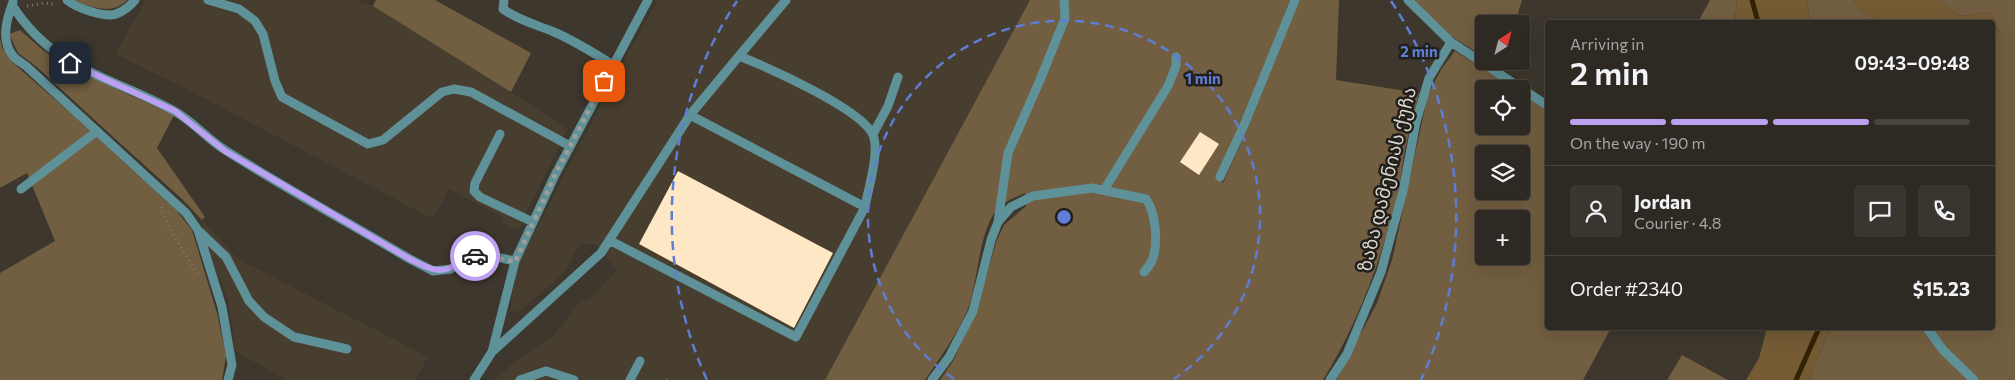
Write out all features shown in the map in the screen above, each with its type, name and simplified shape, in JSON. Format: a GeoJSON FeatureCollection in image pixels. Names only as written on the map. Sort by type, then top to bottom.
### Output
{"type":"FeatureCollection","features":[{"type":"Feature","properties":{"kind":"street"},"geometry":{"type":"LineString","coordinates":[[70,3],[93,12],[114,15],[126,4],[135,0]]}},
{"type":"Feature","properties":{"kind":"street"},"geometry":{"type":"LineString","coordinates":[[208,0],[239,10],[255,21],[263,34],[275,81],[282,97],[368,144],[383,140],[442,92],[454,89],[471,92],[570,146]]}},
{"type":"Feature","properties":{"kind":"street"},"geometry":{"type":"LineString","coordinates":[[504,0],[503,10],[510,15],[579,44],[613,65]]}},
{"type":"Feature","properties":{"kind":"street"},"geometry":{"type":"LineString","coordinates":[[492,352],[515,262],[570,146],[648,0]]}},
{"type":"Feature","properties":{"kind":"street"},"geometry":{"type":"LineString","coordinates":[[474,380],[492,352],[600,253],[690,115],[786,0]]}},
{"type":"Feature","properties":{"kind":"street"},"geometry":{"type":"LineString","coordinates":[[932,380],[956,344],[973,311],[998,222],[1008,152],[1065,18],[1064,0]]}},
{"type":"Feature","properties":{"kind":"street"},"geometry":{"type":"LineString","coordinates":[[1220,177],[1245,124],[1295,0]]}},
{"type":"Feature","properties":{"kind":"street"},"geometry":{"type":"LineString","coordinates":[[1408,0],[1451,42],[1545,104]]}},
{"type":"Feature","properties":{"kind":"street"},"geometry":{"type":"LineString","coordinates":[[14,5],[5,25],[6,43],[12,56],[26,66],[186,213],[198,230],[226,257],[250,301],[264,317],[294,337],[347,349]]}},
{"type":"Feature","properties":{"kind":"street"},"geometry":{"type":"LineString","coordinates":[[14,5],[25,24],[46,46],[70,63],[175,111],[225,151],[433,271],[451,269],[469,255],[491,256],[515,262]]}},
{"type":"Feature","properties":{"kind":"street","name":"ზაზა დამენიას ქუჩა"},"geometry":{"type":"LineString","coordinates":[[1330,380],[1347,354],[1380,272],[1404,191],[1416,122],[1429,78],[1451,42]]}},
{"type":"Feature","properties":{"kind":"street"},"geometry":{"type":"LineString","coordinates":[[609,240],[796,337],[865,207],[875,151],[873,134],[866,125],[850,112],[808,88],[739,56]]}},
{"type":"Feature","properties":{"kind":"street"},"geometry":{"type":"LineString","coordinates":[[1104,190],[1168,86],[1176,66],[1176,56]]}},
{"type":"Feature","properties":{"kind":"street"},"geometry":{"type":"LineString","coordinates":[[873,134],[888,106],[898,78]]}},
{"type":"Feature","properties":{"kind":"street"},"geometry":{"type":"LineString","coordinates":[[690,115],[865,207]]}},
{"type":"Feature","properties":{"kind":"street"},"geometry":{"type":"LineString","coordinates":[[21,190],[97,131]]}},
{"type":"Feature","properties":{"kind":"street"},"geometry":{"type":"LineString","coordinates":[[500,134],[475,183],[474,191],[480,197],[533,222]]}},
{"type":"Feature","properties":{"kind":"street"},"geometry":{"type":"LineString","coordinates":[[998,222],[1011,207],[1033,196],[1092,188],[1146,199],[1152,208],[1156,224],[1153,259],[1144,272]]}},
{"type":"Feature","properties":{"kind":"street"},"geometry":{"type":"LineString","coordinates":[[198,230],[222,307],[232,365],[228,380]]}},
{"type":"Feature","properties":{"kind":"street"},"geometry":{"type":"LineString","coordinates":[[1928,330],[1943,350],[1974,380]]}},
{"type":"Feature","properties":{"kind":"street"},"geometry":{"type":"LineString","coordinates":[[630,380],[640,361]]}},
{"type":"Feature","properties":{"kind":"street"},"geometry":{"type":"LineString","coordinates":[[520,380],[546,371],[574,380]]}},
{"type":"Feature","properties":{"kind":"path"},"geometry":{"type":"LineString","coordinates":[[14,5],[70,3]]}},
{"type":"Feature","properties":{"kind":"path"},"geometry":{"type":"LineString","coordinates":[[153,183],[165,218],[186,257],[202,280]]}},
{"type":"Feature","properties":{"kind":"shaded area"},"geometry":{"type":"Polygon","coordinates":[[[74,0],[127,0],[115,8],[101,9],[74,0]]]}},
{"type":"Feature","properties":{"kind":"shaded area"},"geometry":{"type":"Polygon","coordinates":[[[146,0],[356,0],[373,6],[568,128],[518,230],[500,221],[502,217],[449,189],[433,219],[187,89],[115,54],[146,0]]]}},
{"type":"Feature","properties":{"kind":"shaded area"},"geometry":{"type":"Polygon","coordinates":[[[376,0],[435,0],[531,53],[511,92],[373,6],[376,0]]]}},
{"type":"Feature","properties":{"kind":"shaded area"},"geometry":{"type":"Polygon","coordinates":[[[658,0],[1030,0],[825,380],[494,380],[521,357],[552,338],[580,302],[592,297],[617,270],[596,244],[580,244],[563,274],[520,311],[510,312],[516,268],[620,68],[658,0]]]}},
{"type":"Feature","properties":{"kind":"shaded area"},"geometry":{"type":"Polygon","coordinates":[[[1030,0],[1290,0],[1248,107],[1216,177],[1223,183],[1249,125],[1299,0],[1339,0],[1336,80],[1419,93],[1406,145],[1398,194],[1383,247],[1357,316],[1323,380],[940,380],[953,361],[977,310],[996,242],[1004,225],[1026,206],[1025,193],[1004,203],[995,211],[984,238],[967,311],[953,338],[925,380],[825,380],[1030,0]]]}},
{"type":"Feature","properties":{"kind":"shaded area"},"geometry":{"type":"Polygon","coordinates":[[[1414,0],[1522,0],[1518,15],[1475,15],[1475,51],[1451,36],[1414,0]]]}},
{"type":"Feature","properties":{"kind":"shaded area"},"geometry":{"type":"Polygon","coordinates":[[[1710,0],[1737,0],[1735,20],[1699,20],[1710,0]]]}},
{"type":"Feature","properties":{"kind":"shaded area"},"geometry":{"type":"Polygon","coordinates":[[[1737,0],[1807,0],[1810,20],[1735,20],[1737,0]]]}},
{"type":"Feature","properties":{"kind":"shaded area"},"geometry":{"type":"Polygon","coordinates":[[[1807,0],[1854,0],[1858,8],[1877,20],[1810,20],[1807,0]]]}},
{"type":"Feature","properties":{"kind":"shaded area"},"geometry":{"type":"Polygon","coordinates":[[[1854,0],[1938,0],[1961,16],[1990,12],[1993,20],[1877,20],[1858,8],[1854,0]]]}},
{"type":"Feature","properties":{"kind":"shaded area"},"geometry":{"type":"Polygon","coordinates":[[[1938,0],[2015,0],[2015,380],[1809,380],[1829,330],[1995,330],[1995,37],[1999,32],[1990,12],[1961,16],[1938,0]]]}},
{"type":"Feature","properties":{"kind":"shaded area"},"geometry":{"type":"Polygon","coordinates":[[[1995,24],[1999,33],[1995,38],[1995,24]]]}},
{"type":"Feature","properties":{"kind":"shaded area"},"geometry":{"type":"Polygon","coordinates":[[[20,30],[44,51],[70,68],[174,115],[157,148],[205,217],[202,220],[182,199],[37,67],[18,53],[9,34],[20,30]]]}},
{"type":"Feature","properties":{"kind":"shaded area"},"geometry":{"type":"Polygon","coordinates":[[[0,38],[2,47],[12,62],[176,210],[192,230],[217,313],[226,356],[222,380],[0,380],[0,273],[55,241],[27,173],[0,188],[0,38]]]}},
{"type":"Feature","properties":{"kind":"shaded area"},"geometry":{"type":"Polygon","coordinates":[[[1455,51],[1475,64],[1475,70],[1485,70],[1501,80],[1475,80],[1475,135],[1530,135],[1530,99],[1545,109],[1545,330],[1610,330],[1583,380],[1336,380],[1377,303],[1392,260],[1428,94],[1442,68],[1455,51]]]}},
{"type":"Feature","properties":{"kind":"shaded area"},"geometry":{"type":"Polygon","coordinates":[[[202,220],[238,259],[428,357],[415,380],[287,380],[235,351],[229,303],[207,247],[202,220]]]}},
{"type":"Feature","properties":{"kind":"shaded area"},"geometry":{"type":"Polygon","coordinates":[[[1766,330],[1829,330],[1809,380],[1746,380],[1759,358],[1766,330]]]}},
{"type":"Feature","properties":{"kind":"shaded area"},"geometry":{"type":"Polygon","coordinates":[[[1682,355],[1728,380],[1667,380],[1682,355]]]}},
{"type":"Feature","properties":{"kind":"building"},"geometry":{"type":"Polygon","coordinates":[[[1200,132],[1219,144],[1199,175],[1180,162],[1200,132]]]}},
{"type":"Feature","properties":{"kind":"building"},"geometry":{"type":"Polygon","coordinates":[[[678,171],[833,253],[794,328],[639,244],[678,171]]]}},
{"type":"Feature","properties":{"kind":"waterway"},"geometry":{"type":"LineString","coordinates":[[1752,0],[1757,20]]}},
{"type":"Feature","properties":{"kind":"waterway"},"geometry":{"type":"LineString","coordinates":[[1796,380],[1818,330]]}},
{"type":"Feature","properties":{"kind":"way so far"},"geometry":{"type":"LineString","coordinates":[[475,256],[491,256],[515,262],[555,175],[604,81]]}},
{"type":"Feature","properties":{"kind":"route"},"geometry":{"type":"LineString","coordinates":[[70,63],[175,111],[225,151],[433,271],[451,269],[469,255],[475,256]]}}]}
